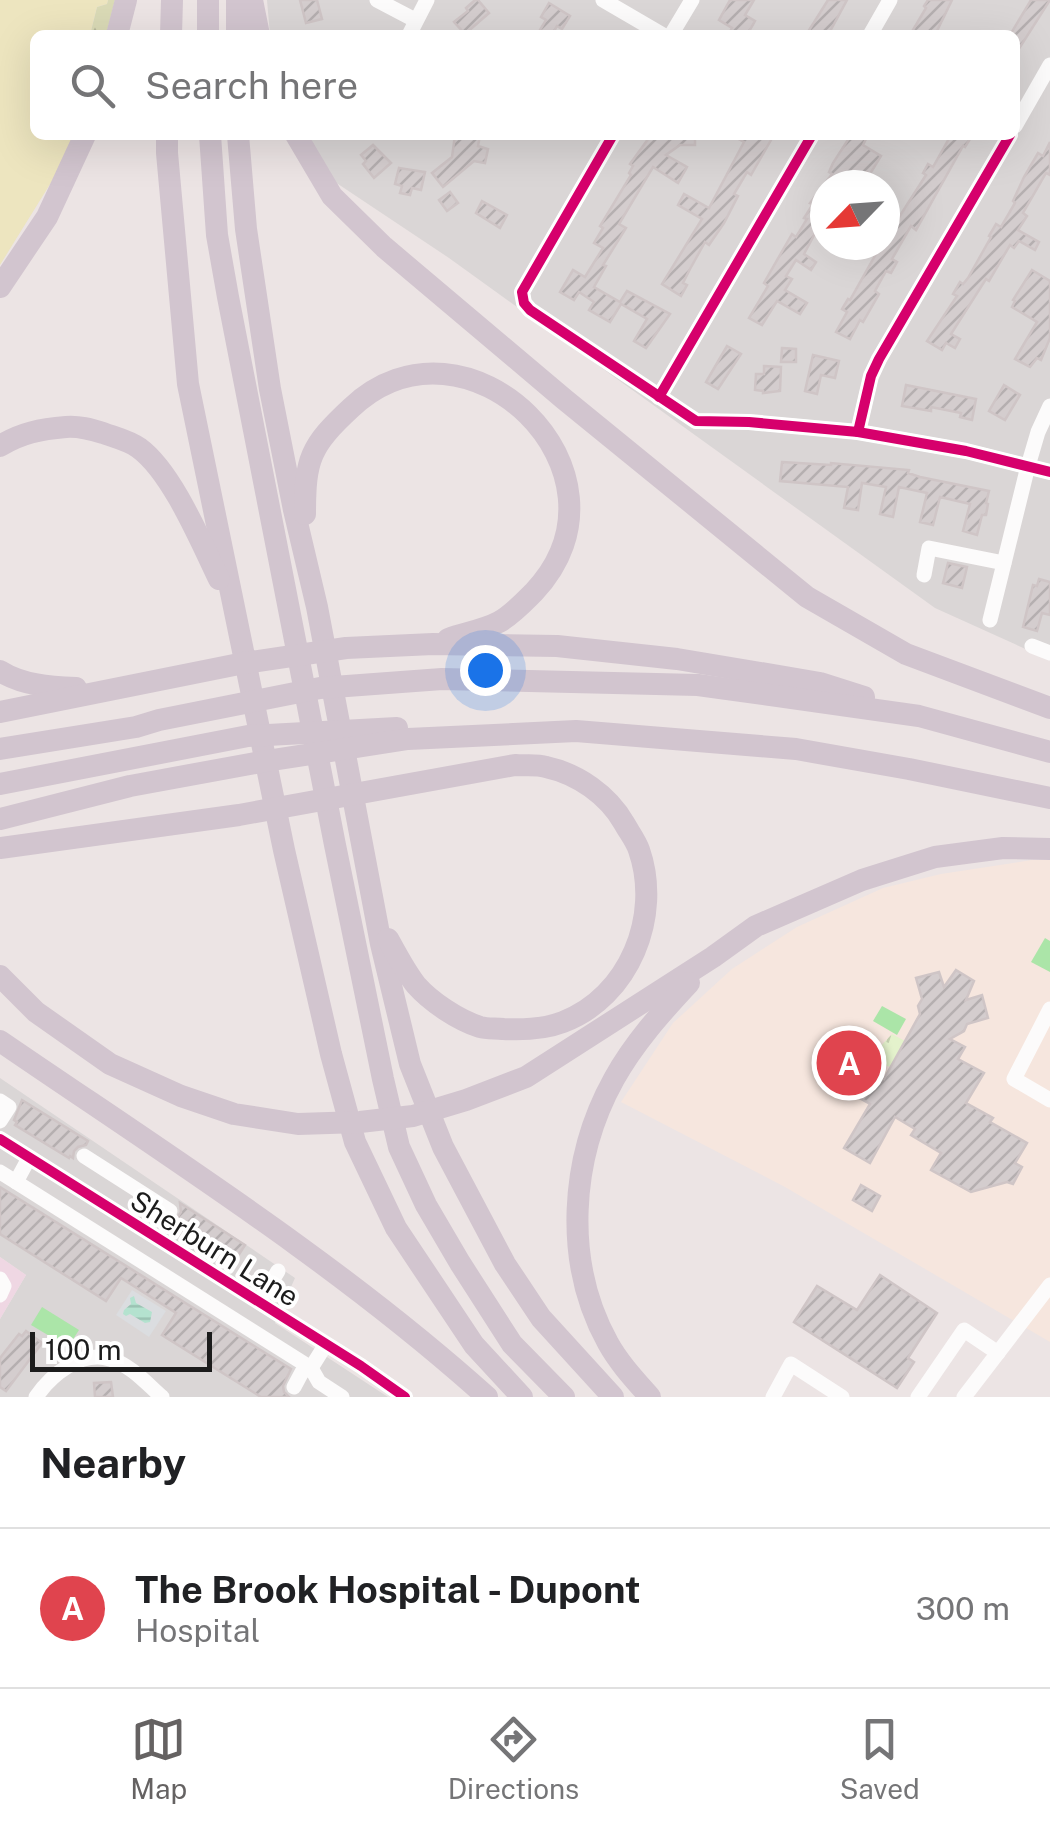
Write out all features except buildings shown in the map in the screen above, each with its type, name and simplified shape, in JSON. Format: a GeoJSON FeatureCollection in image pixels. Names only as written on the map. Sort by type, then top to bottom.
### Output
{"type":"FeatureCollection","features":[{"type":"Feature","properties":{"kind":"highway"},"geometry":{"type":"LineString","coordinates":[[118,30],[126,0]]}},
{"type":"Feature","properties":{"kind":"highway"},"geometry":{"type":"LineString","coordinates":[[171,30],[172,0]]}},
{"type":"Feature","properties":{"kind":"highway"},"geometry":{"type":"LineString","coordinates":[[208,0],[208,30]]}},
{"type":"Feature","properties":{"kind":"highway"},"geometry":{"type":"LineString","coordinates":[[237,30],[238,0]]}},
{"type":"Feature","properties":{"kind":"highway"},"geometry":{"type":"LineString","coordinates":[[252,0],[259,30]]}},
{"type":"Feature","properties":{"kind":"highway"},"geometry":{"type":"LineString","coordinates":[[0,287],[46,217],[83,140]]}},
{"type":"Feature","properties":{"kind":"highway"},"geometry":{"type":"LineString","coordinates":[[168,140],[188,384],[284,850],[355,1142],[396,1228],[474,1345],[522,1397]]}},
{"type":"Feature","properties":{"kind":"highway"},"geometry":{"type":"LineString","coordinates":[[210,140],[222,266],[335,845],[400,1147],[426,1205],[480,1296],[512,1344],[564,1397]]}},
{"type":"Feature","properties":{"kind":"highway"},"geometry":{"type":"LineString","coordinates":[[238,140],[246,229],[270,389],[410,1064],[443,1147],[505,1264],[541,1318],[613,1397]]}},
{"type":"Feature","properties":{"kind":"highway"},"geometry":{"type":"LineString","coordinates":[[299,140],[332,196],[384,247],[807,598],[906,654],[1050,708]]}},
{"type":"Feature","properties":{"kind":"highway"},"geometry":{"type":"LineString","coordinates":[[305,548],[305,480],[310,459],[328,429],[358,401],[389,382],[419,375],[457,375],[511,399],[535,420],[555,448],[567,482],[569,517],[563,549],[548,577],[499,622],[433,644]]}},
{"type":"Feature","properties":{"kind":"highway"},"geometry":{"type":"LineString","coordinates":[[0,446],[14,437],[44,428],[78,426],[139,447],[184,506],[235,612]]}},
{"type":"Feature","properties":{"kind":"highway"},"geometry":{"type":"LineString","coordinates":[[0,712],[212,669],[346,648],[433,644],[556,646],[677,659],[820,683],[1050,752]]}},
{"type":"Feature","properties":{"kind":"highway"},"geometry":{"type":"LineString","coordinates":[[0,671],[11,678],[49,686],[110,690]]}},
{"type":"Feature","properties":{"kind":"highway"},"geometry":{"type":"LineString","coordinates":[[0,749],[136,727],[320,688],[442,679],[698,685],[920,716]]}},
{"type":"Feature","properties":{"kind":"highway"},"geometry":{"type":"LineString","coordinates":[[0,784],[248,736],[471,724],[574,723],[663,725],[819,742],[904,756],[1050,796]]}},
{"type":"Feature","properties":{"kind":"highway"},"geometry":{"type":"LineString","coordinates":[[0,819],[130,786],[372,744],[576,732],[796,749],[1050,796]]}},
{"type":"Feature","properties":{"kind":"highway"},"geometry":{"type":"LineString","coordinates":[[0,848],[239,816],[515,765],[545,766],[600,793],[620,816],[638,848],[646,878],[646,908],[640,935],[630,964],[616,983],[597,1002],[562,1022],[523,1030],[481,1028],[448,1011],[418,987],[376,914]]}},
{"type":"Feature","properties":{"kind":"highway"},"geometry":{"type":"LineString","coordinates":[[0,976],[36,1012],[110,1064],[181,1096],[234,1114],[298,1124],[413,1116],[526,1077],[756,926],[862,880],[935,857],[1003,848],[1050,850]]}},
{"type":"Feature","properties":{"kind":"highway"},"geometry":{"type":"LineString","coordinates":[[650,1397],[607,1341],[584,1281],[578,1226],[582,1174],[587,1140],[615,1076],[638,1040],[713,957]]}},
{"type":"Feature","properties":{"kind":"highway"},"geometry":{"type":"LineString","coordinates":[[0,1040],[328,1268],[488,1397]]}},
{"type":"Feature","properties":{"kind":"street"},"geometry":{"type":"LineString","coordinates":[[377,0],[412,27],[427,0]]}},
{"type":"Feature","properties":{"kind":"street"},"geometry":{"type":"LineString","coordinates":[[603,0],[655,30]]}},
{"type":"Feature","properties":{"kind":"street"},"geometry":{"type":"LineString","coordinates":[[674,30],[692,0]]}},
{"type":"Feature","properties":{"kind":"street"},"geometry":{"type":"LineString","coordinates":[[873,30],[890,0]]}},
{"type":"Feature","properties":{"kind":"street"},"geometry":{"type":"LineString","coordinates":[[1020,117],[1050,66]]}},
{"type":"Feature","properties":{"kind":"street"},"geometry":{"type":"LineString","coordinates":[[610,140],[522,292],[524,304],[530,310],[696,421],[858,432],[948,447],[1050,472]]}},
{"type":"Feature","properties":{"kind":"street"},"geometry":{"type":"LineString","coordinates":[[659,396],[809,140]]}},
{"type":"Feature","properties":{"kind":"street"},"geometry":{"type":"LineString","coordinates":[[858,432],[879,359],[1007,140]]}},
{"type":"Feature","properties":{"kind":"street"},"geometry":{"type":"LineString","coordinates":[[990,620],[1028,466],[1050,406]]}},
{"type":"Feature","properties":{"kind":"street"},"geometry":{"type":"LineString","coordinates":[[924,575],[929,548],[1004,563]]}},
{"type":"Feature","properties":{"kind":"street"},"geometry":{"type":"LineString","coordinates":[[1032,646],[1050,653]]}},
{"type":"Feature","properties":{"kind":"street"},"geometry":{"type":"LineString","coordinates":[[1050,1009],[1014,1079],[1050,1100]]}},
{"type":"Feature","properties":{"kind":"street"},"geometry":{"type":"LineString","coordinates":[[0,1102],[9,1107],[0,1121]]}},
{"type":"Feature","properties":{"kind":"street","name":"Sherburn Lane"},"geometry":{"type":"LineString","coordinates":[[0,1139],[405,1397]]}},
{"type":"Feature","properties":{"kind":"street"},"geometry":{"type":"LineString","coordinates":[[84,1156],[170,1211]]}},
{"type":"Feature","properties":{"kind":"street"},"geometry":{"type":"LineString","coordinates":[[16,1182],[30,1158]]}},
{"type":"Feature","properties":{"kind":"street"},"geometry":{"type":"LineString","coordinates":[[0,1172],[311,1368],[319,1382],[342,1397]]}},
{"type":"Feature","properties":{"kind":"street"},"geometry":{"type":"LineString","coordinates":[[122,1216],[138,1191]]}},
{"type":"Feature","properties":{"kind":"street"},"geometry":{"type":"LineString","coordinates":[[165,1276],[179,1252]]}},
{"type":"Feature","properties":{"kind":"street"},"geometry":{"type":"LineString","coordinates":[[258,1302],[278,1271]]}},
{"type":"Feature","properties":{"kind":"street"},"geometry":{"type":"LineString","coordinates":[[964,1397],[1050,1285]]}},
{"type":"Feature","properties":{"kind":"street"},"geometry":{"type":"LineString","coordinates":[[918,1397],[964,1330],[998,1354]]}},
{"type":"Feature","properties":{"kind":"street"},"geometry":{"type":"LineString","coordinates":[[291,1392],[326,1344]]}},
{"type":"Feature","properties":{"kind":"street"},"geometry":{"type":"LineString","coordinates":[[36,1397],[61,1370],[101,1358],[131,1370],[162,1397]]}},
{"type":"Feature","properties":{"kind":"street"},"geometry":{"type":"LineString","coordinates":[[773,1397],[791,1364],[842,1397]]}},
{"type":"Feature","properties":{"kind":"shaded area"},"geometry":{"type":"Polygon","coordinates":[[[0,0],[108,0],[97,7],[91,30],[30,30],[30,140],[71,140],[65,160],[0,265],[0,0]]]}},
{"type":"Feature","properties":{"kind":"shaded area"},"geometry":{"type":"Polygon","coordinates":[[[267,0],[1050,0],[1050,660],[935,608],[449,258],[332,180],[309,140],[1020,140],[1020,30],[270,30],[267,0]]]}},
{"type":"Feature","properties":{"kind":"shaded area"},"geometry":{"type":"Polygon","coordinates":[[[1050,860],[1050,1342],[785,1187],[621,1102],[673,1023],[732,969],[797,927],[883,888],[941,874],[1050,860]]]}},
{"type":"Feature","properties":{"kind":"shaded area"},"geometry":{"type":"Polygon","coordinates":[[[0,1078],[295,1278],[275,1323],[388,1397],[0,1397],[0,1319],[26,1275],[0,1257],[0,1078]]]}},
{"type":"Feature","properties":{"kind":"shaded area"},"geometry":{"type":"Polygon","coordinates":[[[0,1257],[26,1275],[0,1319],[0,1257]]]}},
{"type":"Feature","properties":{"kind":"shaded area"},"geometry":{"type":"Polygon","coordinates":[[[132,1290],[166,1311],[149,1337],[116,1315],[132,1290]]]}},
{"type":"Feature","properties":{"kind":"shaded area"},"geometry":{"type":"Polygon","coordinates":[[[134,1296],[136,1303],[152,1312],[150,1322],[123,1314],[134,1296]]]}},
{"type":"Feature","properties":{"kind":"green space"},"geometry":{"type":"Polygon","coordinates":[[[108,0],[115,0],[107,30],[91,30],[97,7],[108,0]]]}},
{"type":"Feature","properties":{"kind":"green space"},"geometry":{"type":"Polygon","coordinates":[[[1045,938],[1050,941],[1050,972],[1031,962],[1045,938]]]}},
{"type":"Feature","properties":{"kind":"green space"},"geometry":{"type":"Polygon","coordinates":[[[882,1006],[906,1019],[897,1035],[873,1021],[882,1006]]]}},
{"type":"Feature","properties":{"kind":"green space"},"geometry":{"type":"Polygon","coordinates":[[[892,1034],[905,1041],[890,1067],[882,1064],[876,1074],[854,1062],[862,1048],[873,1054],[892,1034]]]}},
{"type":"Feature","properties":{"kind":"green space"},"geometry":{"type":"Polygon","coordinates":[[[42,1307],[79,1330],[68,1347],[31,1325],[42,1307]]]}},
{"type":"Feature","properties":{"kind":"cycle path"},"geometry":{"type":"LineString","coordinates":[[610,140],[522,292],[530,310],[696,421],[858,432],[966,451],[1050,472]]}},
{"type":"Feature","properties":{"kind":"cycle path"},"geometry":{"type":"LineString","coordinates":[[659,397],[809,140]]}},
{"type":"Feature","properties":{"kind":"cycle path"},"geometry":{"type":"LineString","coordinates":[[858,432],[879,359],[1007,140]]}},
{"type":"Feature","properties":{"kind":"cycle path"},"geometry":{"type":"LineString","coordinates":[[0,1139],[405,1397]]}},
{"type":"Feature","properties":{"kind":"place","name":"The Brook Hospital - Dupont"},"geometry":{"type":"Point","coordinates":[849,1063]}}]}
